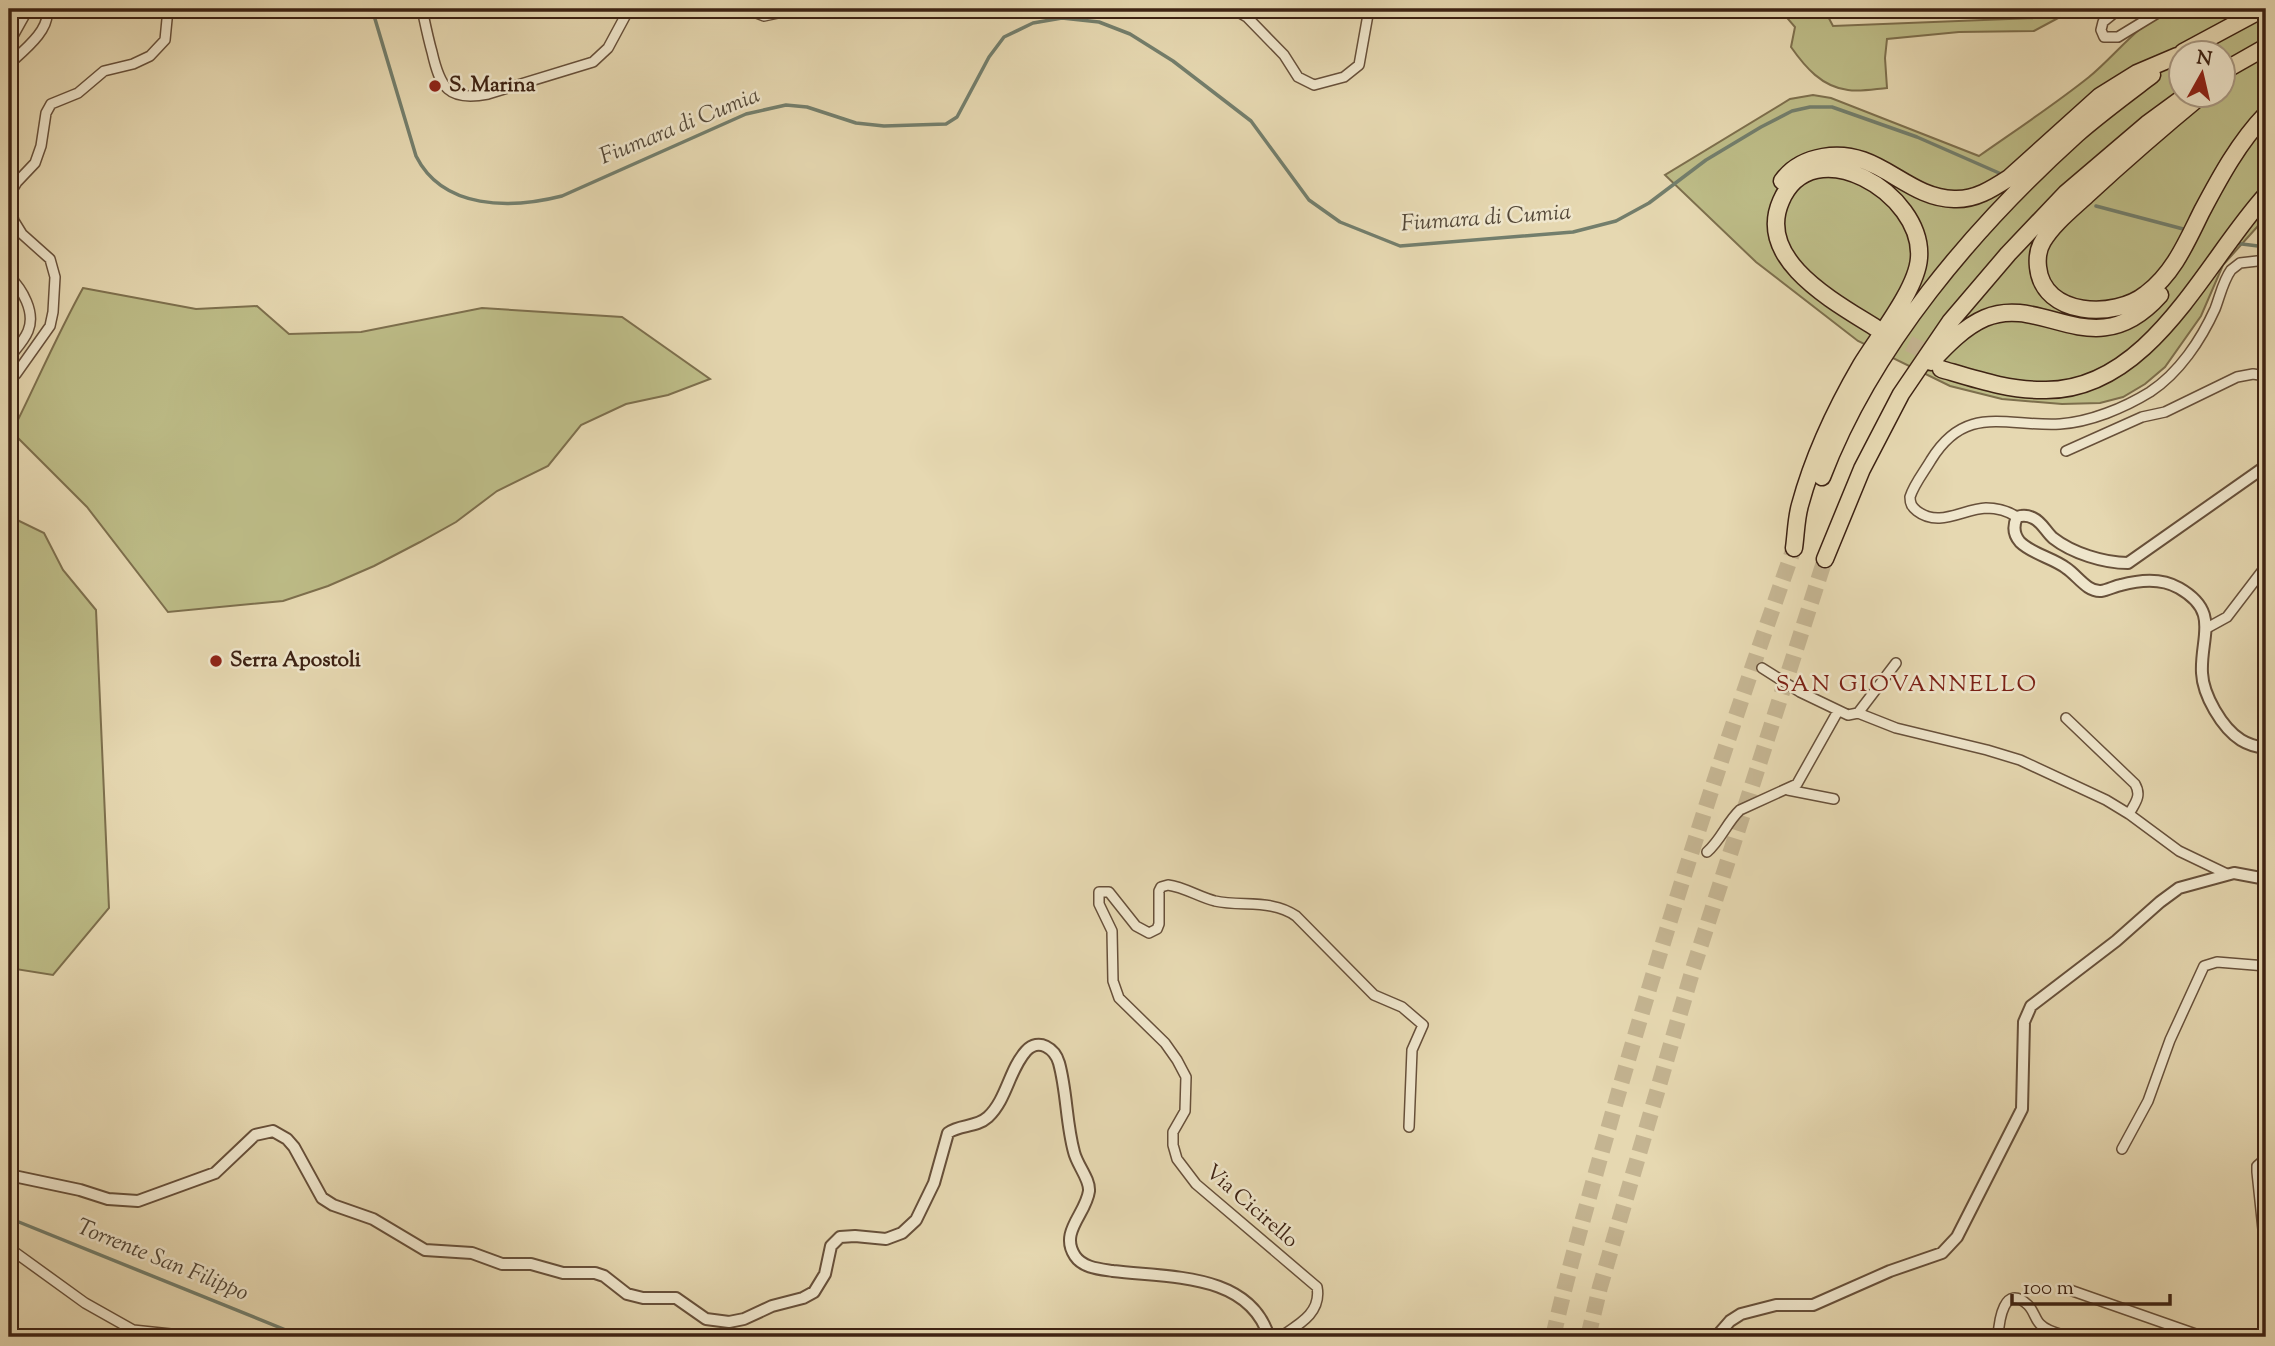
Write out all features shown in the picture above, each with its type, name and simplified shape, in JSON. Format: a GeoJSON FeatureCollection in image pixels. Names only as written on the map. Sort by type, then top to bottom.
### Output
{"type":"FeatureCollection","features":[{"type":"Feature","properties":{"kind":"highway"},"geometry":{"type":"LineString","coordinates":[[2212,38],[2263,9]]}},
{"type":"Feature","properties":{"kind":"highway"},"geometry":{"type":"LineString","coordinates":[[2236,64],[2266,47]]}},
{"type":"Feature","properties":{"kind":"highway"},"geometry":{"type":"LineString","coordinates":[[2180,54],[2078,133],[2007,202],[1921,304],[1874,372],[1832,450],[1794,548],[1799,507],[1822,446],[1861,366],[1911,284],[1919,258],[1919,239],[1914,226],[1884,190],[1856,173],[1842,169],[1822,170],[1800,177],[1784,192],[1774,223],[1782,252],[1821,292],[1874,331],[1815,298],[1789,274],[1775,254],[1768,213],[1776,189],[1792,169],[1816,158],[1847,155],[1878,165],[1933,195],[1952,199],[1972,197],[2009,178],[2100,96],[2137,73],[2180,54]]}},
{"type":"Feature","properties":{"kind":"highway"},"geometry":{"type":"LineString","coordinates":[[2236,67],[2247,58]]}},
{"type":"Feature","properties":{"kind":"highway"},"geometry":{"type":"LineString","coordinates":[[1825,559],[1863,469],[1901,394],[1950,322],[2037,222],[2066,193],[2170,108]]}},
{"type":"Feature","properties":{"kind":"highway"},"geometry":{"type":"LineString","coordinates":[[2186,108],[2129,156],[2043,241],[2038,255],[2038,272],[2050,293],[2070,305],[2104,310],[2124,306],[2149,292],[2173,265],[2229,163],[2266,114]]}},
{"type":"Feature","properties":{"kind":"highway"},"geometry":{"type":"LineString","coordinates":[[1901,394],[1968,327],[1986,317],[2005,313],[2020,314],[2095,328],[2117,324],[2148,306],[2164,291],[2179,269],[2235,166],[2266,125]]}},
{"type":"Feature","properties":{"kind":"highway"},"geometry":{"type":"LineString","coordinates":[[2266,179],[2163,317],[2122,357],[2085,376],[2046,384],[2001,379],[1944,365],[1999,385],[2046,391],[2071,388],[2114,370],[2134,356],[2160,331],[2266,195]]}},
{"type":"Feature","properties":{"kind":"street"},"geometry":{"type":"LineString","coordinates":[[9,43],[28,9]]}},
{"type":"Feature","properties":{"kind":"street"},"geometry":{"type":"LineString","coordinates":[[9,64],[46,23],[46,9]]}},
{"type":"Feature","properties":{"kind":"street"},"geometry":{"type":"LineString","coordinates":[[9,379],[16,374],[50,326],[54,312],[55,277],[50,259],[22,234],[14,222],[10,208],[11,192],[35,163],[41,146],[46,113],[51,104],[78,93],[104,71],[139,62],[150,55],[165,40],[168,9]]}},
{"type":"Feature","properties":{"kind":"street"},"geometry":{"type":"LineString","coordinates":[[422,9],[442,84],[455,94],[470,96],[488,94],[593,62],[608,48],[629,9]]}},
{"type":"Feature","properties":{"kind":"street"},"geometry":{"type":"LineString","coordinates":[[746,9],[759,15],[770,16],[797,9]]}},
{"type":"Feature","properties":{"kind":"street"},"geometry":{"type":"LineString","coordinates":[[1233,9],[1247,17],[1284,55],[1298,77],[1314,85],[1344,77],[1359,65],[1369,9]]}},
{"type":"Feature","properties":{"kind":"street"},"geometry":{"type":"LineString","coordinates":[[2119,9],[2103,22],[2101,30],[2104,37],[2118,37],[2164,9]]}},
{"type":"Feature","properties":{"kind":"street"},"geometry":{"type":"LineString","coordinates":[[2266,260],[2240,263],[2231,270],[2201,334],[2177,368],[2151,391],[2131,402],[2081,421],[2051,424],[1985,422],[1957,430],[1940,445],[1910,497],[1910,502],[1916,510],[1933,518],[1953,517],[1987,508],[2011,513],[2017,517],[2027,516],[2071,549],[2128,563],[2266,466]]}},
{"type":"Feature","properties":{"kind":"street"},"geometry":{"type":"LineString","coordinates":[[9,276],[20,289],[30,321],[28,333],[9,358]]}},
{"type":"Feature","properties":{"kind":"street"},"geometry":{"type":"LineString","coordinates":[[2066,451],[2142,417],[2165,412],[2237,377],[2253,374],[2266,376]]}},
{"type":"Feature","properties":{"kind":"street"},"geometry":{"type":"LineString","coordinates":[[2017,517],[2014,530],[2018,540],[2066,568],[2091,589],[2102,591],[2141,581],[2173,585],[2184,592],[2199,607],[2205,618],[2207,628],[2202,666],[2208,697],[2236,737],[2266,748]]}},
{"type":"Feature","properties":{"kind":"street"},"geometry":{"type":"LineString","coordinates":[[2207,628],[2227,617],[2266,566]]}},
{"type":"Feature","properties":{"kind":"street"},"geometry":{"type":"LineString","coordinates":[[1858,713],[1896,663]]}},
{"type":"Feature","properties":{"kind":"street"},"geometry":{"type":"LineString","coordinates":[[1762,668],[1848,715],[1858,713],[1896,728],[2020,760],[2094,794],[2129,814],[2179,851],[2227,874]]}},
{"type":"Feature","properties":{"kind":"street"},"geometry":{"type":"LineString","coordinates":[[1707,852],[1740,810],[1788,790],[1803,777],[1838,711]]}},
{"type":"Feature","properties":{"kind":"street"},"geometry":{"type":"LineString","coordinates":[[2066,718],[2135,784],[2138,797],[2129,814]]}},
{"type":"Feature","properties":{"kind":"street"},"geometry":{"type":"LineString","coordinates":[[1788,790],[1834,799]]}},
{"type":"Feature","properties":{"kind":"street"},"geometry":{"type":"LineString","coordinates":[[1716,1337],[1730,1321],[1741,1314],[1776,1305],[1814,1305],[1949,1248],[1958,1237],[2020,1118],[2024,1096],[2024,1023],[2031,1006],[2116,941],[2170,894],[2188,884],[2227,874],[2243,873],[2266,879]]}},
{"type":"Feature","properties":{"kind":"street","name":"Via Cicirello"},"geometry":{"type":"LineString","coordinates":[[1280,1337],[1312,1313],[1318,1300],[1317,1287],[1211,1197],[1187,1175],[1177,1160],[1173,1132],[1185,1111],[1186,1077],[1178,1060],[1165,1043],[1119,998],[1114,981],[1112,930],[1099,904],[1099,892],[1110,892],[1136,926],[1149,933],[1157,929],[1159,924],[1159,891],[1161,887],[1168,885],[1212,900],[1270,906],[1296,916],[1374,995],[1402,1007],[1423,1025],[1412,1050],[1409,1127]]}},
{"type":"Feature","properties":{"kind":"street"},"geometry":{"type":"LineString","coordinates":[[2122,1149],[2148,1101],[2170,1040],[2204,966],[2217,962],[2266,966]]}},
{"type":"Feature","properties":{"kind":"street"},"geometry":{"type":"LineString","coordinates":[[9,1175],[80,1190],[108,1199],[138,1201],[215,1173],[255,1135],[273,1131],[288,1139],[294,1147],[322,1198],[332,1205],[380,1223],[425,1250],[472,1253],[502,1264],[531,1264],[563,1273],[595,1273],[604,1276],[627,1294],[643,1298],[676,1297],[706,1319],[729,1322],[744,1319],[814,1292],[825,1274],[831,1246],[840,1237],[886,1239],[907,1229],[916,1220],[937,1176],[948,1133],[956,1128],[978,1124],[989,1117],[1025,1052],[1034,1046],[1044,1045],[1054,1051],[1059,1063],[1072,1147],[1089,1188],[1087,1199],[1070,1232],[1070,1244],[1075,1256],[1086,1265],[1102,1270],[1203,1282],[1230,1290],[1256,1313],[1269,1337]]}},
{"type":"Feature","properties":{"kind":"street"},"geometry":{"type":"LineString","coordinates":[[2266,1158],[2257,1166],[2266,1258]]}},
{"type":"Feature","properties":{"kind":"street"},"geometry":{"type":"LineString","coordinates":[[9,1248],[85,1303],[133,1330],[199,1337]]}},
{"type":"Feature","properties":{"kind":"street"},"geometry":{"type":"LineString","coordinates":[[2067,1289],[2204,1337]]}},
{"type":"Feature","properties":{"kind":"street"},"geometry":{"type":"LineString","coordinates":[[1998,1337],[2001,1310],[2004,1304],[2012,1299],[2018,1299],[2028,1305],[2043,1327],[2070,1337]]}},
{"type":"Feature","properties":{"kind":"shaded area"},"geometry":{"type":"Polygon","coordinates":[[[1771,9],[1824,9],[1833,26],[2060,17],[2034,31],[1959,32],[1887,39],[1887,88],[1857,91],[1830,85],[1808,69],[1791,47],[1795,27],[1783,13],[1771,9]]]}},
{"type":"Feature","properties":{"kind":"shaded area"},"geometry":{"type":"Polygon","coordinates":[[[2172,9],[2236,9],[2266,19],[2266,217],[2223,265],[2201,316],[2165,367],[2145,384],[2123,397],[2100,403],[2062,404],[2002,399],[1950,386],[1858,341],[1756,262],[1665,175],[1790,99],[1813,95],[1831,98],[1979,156],[2076,87],[2149,22],[2172,9]]]}},
{"type":"Feature","properties":{"kind":"shaded area"},"geometry":{"type":"Polygon","coordinates":[[[83,288],[196,309],[257,306],[289,334],[361,332],[482,308],[622,317],[710,379],[668,395],[626,404],[581,425],[548,466],[497,491],[456,522],[420,542],[328,586],[283,601],[168,612],[87,507],[12,432],[83,288]]]}},
{"type":"Feature","properties":{"kind":"shaded area"},"geometry":{"type":"Polygon","coordinates":[[[9,516],[44,533],[63,570],[96,610],[109,908],[53,975],[9,968],[9,516]]]}},
{"type":"Feature","properties":{"kind":"waterway","name":"Fiumara di Cumia"},"geometry":{"type":"LineString","coordinates":[[372,9],[416,156],[428,174],[443,187],[480,201],[521,203],[562,196],[746,114],[786,105],[807,107],[856,123],[884,126],[946,124],[957,117],[989,57],[1004,37],[1033,23],[1062,18],[1099,22],[1130,34],[1173,61],[1251,121],[1309,200],[1340,222],[1400,246],[1573,232],[1616,221],[1649,203],[1706,160],[1761,127],[1792,111],[1810,107],[1832,107],[1917,137],[1999,173]]}},
{"type":"Feature","properties":{"kind":"waterway","name":"Fiumara di Cumia"},"geometry":{"type":"LineString","coordinates":[[2096,206],[2187,230]]}},
{"type":"Feature","properties":{"kind":"waterway","name":"Fiumara di Cumia"},"geometry":{"type":"LineString","coordinates":[[2234,243],[2266,247]]}},
{"type":"Feature","properties":{"kind":"waterway","name":"Torrente San Filippo"},"geometry":{"type":"LineString","coordinates":[[9,1218],[303,1337]]}},
{"type":"Feature","properties":{"kind":"tunnel"},"geometry":{"type":"LineString","coordinates":[[1887,333],[1947,362]]}},
{"type":"Feature","properties":{"kind":"tunnel"},"geometry":{"type":"LineString","coordinates":[[1553,1337],[1589,1196],[1655,970],[1745,688],[1794,548]]}},
{"type":"Feature","properties":{"kind":"tunnel"},"geometry":{"type":"LineString","coordinates":[[1588,1337],[1600,1287],[1693,969],[1825,559]]}},
{"type":"Feature","properties":{"kind":"place","name":"S. Marina"},"geometry":{"type":"Point","coordinates":[435,86]}},
{"type":"Feature","properties":{"kind":"place","name":"Serra Apostoli"},"geometry":{"type":"Point","coordinates":[216,661]}},
{"type":"Feature","properties":{"kind":"district","name":"SAN GIOVANNELLO"},"geometry":{"type":"Point","coordinates":[1907,685]}}]}
